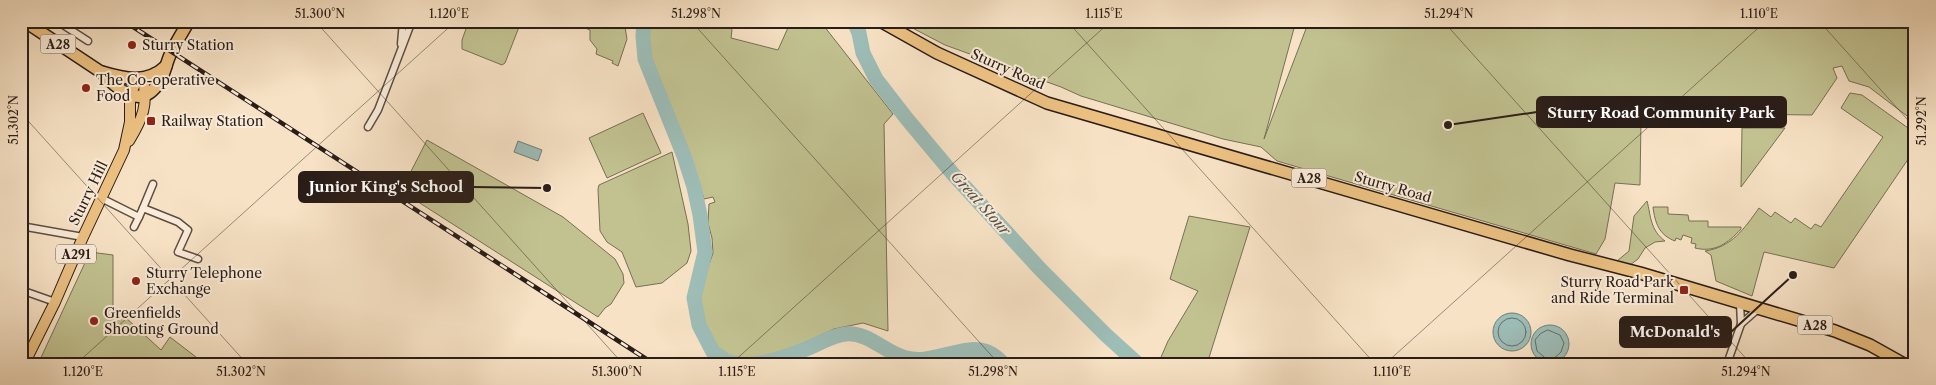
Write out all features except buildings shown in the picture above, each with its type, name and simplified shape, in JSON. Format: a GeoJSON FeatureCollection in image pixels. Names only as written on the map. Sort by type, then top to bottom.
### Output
{"type":"FeatureCollection","features":[{"type":"Feature","properties":{"kind":"highway"},"geometry":{"type":"LineString","coordinates":[[130,96],[146,96],[153,92],[162,79],[169,56],[189,21]]}},
{"type":"Feature","properties":{"kind":"highway","name":"A28"},"geometry":{"type":"LineString","coordinates":[[32,23],[101,72],[109,81],[130,96]]}},
{"type":"Feature","properties":{"kind":"highway","name":"Sturry Road"},"geometry":{"type":"LineString","coordinates":[[883,23],[952,60],[1047,103],[1570,255],[1640,272],[1835,331],[1870,345],[1904,364]]}},
{"type":"Feature","properties":{"kind":"highway"},"geometry":{"type":"LineString","coordinates":[[140,79],[159,72],[166,66]]}},
{"type":"Feature","properties":{"kind":"highway","name":"A28"},"geometry":{"type":"LineString","coordinates":[[101,72],[140,79]]}},
{"type":"Feature","properties":{"kind":"main road","name":"Sturry Hill"},"geometry":{"type":"LineString","coordinates":[[127,144],[131,108],[130,96],[140,79]]}},
{"type":"Feature","properties":{"kind":"main road","name":"Sturry Hill"},"geometry":{"type":"LineString","coordinates":[[24,364],[55,302],[101,198],[127,144],[138,126],[145,106],[146,96],[140,79]]}},
{"type":"Feature","properties":{"kind":"street"},"geometry":{"type":"LineString","coordinates":[[57,21],[88,41]]}},
{"type":"Feature","properties":{"kind":"street"},"geometry":{"type":"LineString","coordinates":[[401,50],[403,21]]}},
{"type":"Feature","properties":{"kind":"street"},"geometry":{"type":"LineString","coordinates":[[368,127],[378,110],[412,21]]}},
{"type":"Feature","properties":{"kind":"street"},"geometry":{"type":"LineString","coordinates":[[134,228],[154,184]]}},
{"type":"Feature","properties":{"kind":"street"},"geometry":{"type":"LineString","coordinates":[[101,198],[139,217]]}},
{"type":"Feature","properties":{"kind":"street"},"geometry":{"type":"LineString","coordinates":[[143,208],[178,222],[188,230],[178,252],[198,259]]}},
{"type":"Feature","properties":{"kind":"street"},"geometry":{"type":"LineString","coordinates":[[21,226],[83,237]]}},
{"type":"Feature","properties":{"kind":"street"},"geometry":{"type":"LineString","coordinates":[[21,290],[55,302]]}},
{"type":"Feature","properties":{"kind":"street"},"geometry":{"type":"LineString","coordinates":[[1727,364],[1741,324],[1740,303]]}},
{"type":"Feature","properties":{"kind":"street"},"geometry":{"type":"LineString","coordinates":[[1741,324],[1758,309]]}},
{"type":"Feature","properties":{"kind":"green space"},"geometry":{"type":"Polygon","coordinates":[[[471,21],[518,21],[519,27],[505,63],[502,65],[462,49],[462,40],[471,21]]]}},
{"type":"Feature","properties":{"kind":"green space"},"geometry":{"type":"Polygon","coordinates":[[[568,21],[624,21],[627,39],[618,66],[612,63],[613,61],[596,54],[597,49],[590,40],[590,30],[568,21]]]}},
{"type":"Feature","properties":{"kind":"green space"},"geometry":{"type":"Polygon","coordinates":[[[647,21],[725,21],[732,30],[731,38],[778,50],[791,21],[820,21],[893,114],[884,124],[888,331],[863,323],[834,329],[775,356],[750,359],[734,358],[725,355],[713,346],[699,319],[702,284],[713,253],[708,223],[709,204],[715,202],[713,197],[704,199],[649,61],[646,38],[647,21]]]}},
{"type":"Feature","properties":{"kind":"green space"},"geometry":{"type":"Polygon","coordinates":[[[899,21],[1296,21],[1264,139],[1309,21],[1915,21],[1915,122],[1869,87],[1849,81],[1842,66],[1833,68],[1837,78],[1812,115],[1649,113],[1648,120],[1641,120],[1640,185],[1615,183],[1605,239],[1596,254],[1277,161],[1261,147],[1223,139],[1081,96],[945,45],[899,21]]]}},
{"type":"Feature","properties":{"kind":"green space"},"geometry":{"type":"Polygon","coordinates":[[[1850,93],[1862,95],[1915,133],[1915,149],[1834,268],[1764,252],[1752,296],[1716,281],[1711,255],[1705,251],[1723,246],[1730,241],[1742,230],[1759,208],[1771,217],[1775,212],[1791,223],[1795,218],[1811,229],[1815,224],[1821,227],[1883,137],[1841,108],[1850,93]]]}},
{"type":"Feature","properties":{"kind":"green space"},"geometry":{"type":"Polygon","coordinates":[[[643,113],[661,153],[607,178],[589,138],[643,113]]]}},
{"type":"Feature","properties":{"kind":"green space"},"geometry":{"type":"Polygon","coordinates":[[[1742,128],[1785,128],[1741,187],[1742,128]]]}},
{"type":"Feature","properties":{"kind":"green space"},"geometry":{"type":"Polygon","coordinates":[[[427,140],[563,217],[615,259],[623,274],[624,283],[611,304],[598,317],[401,191],[427,140]]]}},
{"type":"Feature","properties":{"kind":"green space"},"geometry":{"type":"Polygon","coordinates":[[[672,152],[688,224],[691,251],[687,263],[662,283],[636,287],[622,252],[607,242],[600,231],[599,185],[672,152]]]}},
{"type":"Feature","properties":{"kind":"green space"},"geometry":{"type":"Polygon","coordinates":[[[1647,201],[1650,217],[1656,232],[1665,241],[1655,242],[1645,248],[1638,259],[1630,265],[1617,261],[1629,251],[1634,216],[1647,201]]]}},
{"type":"Feature","properties":{"kind":"green space"},"geometry":{"type":"Polygon","coordinates":[[[1653,207],[1668,207],[1668,214],[1688,215],[1689,221],[1708,221],[1708,227],[1741,227],[1741,229],[1721,246],[1709,249],[1695,248],[1696,244],[1691,243],[1692,238],[1683,235],[1681,240],[1676,238],[1675,241],[1665,235],[1659,228],[1653,207]]]}},
{"type":"Feature","properties":{"kind":"green space"},"geometry":{"type":"Polygon","coordinates":[[[1189,216],[1250,227],[1207,364],[1158,364],[1168,341],[1198,291],[1170,279],[1189,216]]]}},
{"type":"Feature","properties":{"kind":"green space","name":"Greenfields Shooting Ground"},"geometry":{"type":"Polygon","coordinates":[[[90,252],[113,255],[113,306],[161,350],[170,337],[205,364],[38,364],[90,252]]]}},
{"type":"Feature","properties":{"kind":"water"},"geometry":{"type":"Polygon","coordinates":[[[518,141],[542,150],[538,161],[514,152],[518,141]]]}},
{"type":"Feature","properties":{"kind":"water"},"geometry":{"type":"Polygon","coordinates":[[[1512,313],[1519,314],[1525,319],[1530,325],[1530,339],[1525,345],[1519,350],[1512,351],[1505,350],[1499,345],[1494,339],[1493,332],[1494,325],[1499,319],[1505,314],[1512,313]]]}},
{"type":"Feature","properties":{"kind":"water"},"geometry":{"type":"Polygon","coordinates":[[[1550,325],[1557,326],[1563,331],[1568,337],[1568,351],[1563,357],[1557,362],[1550,363],[1543,362],[1537,357],[1532,351],[1531,344],[1532,337],[1537,331],[1543,326],[1550,325]]]}},
{"type":"Feature","properties":{"kind":"waterway","name":"Great Stour"},"geometry":{"type":"LineString","coordinates":[[644,21],[645,59],[684,156],[694,187],[700,215],[705,252],[694,298],[699,325],[713,352],[726,361],[739,364]]}},
{"type":"Feature","properties":{"kind":"waterway","name":"Great Stour"},"geometry":{"type":"LineString","coordinates":[[854,21],[859,33],[863,53],[876,79],[907,119],[953,174],[1040,269],[1138,364]]}},
{"type":"Feature","properties":{"kind":"waterway","name":"Great Stour"},"geometry":{"type":"LineString","coordinates":[[752,364],[782,358],[833,337],[846,334],[854,334],[870,339],[891,352],[906,358],[926,359],[967,350],[977,350],[990,353],[1004,364]]}},
{"type":"Feature","properties":{"kind":"railway"},"geometry":{"type":"LineString","coordinates":[[124,21],[654,364]]}},
{"type":"Feature","properties":{"kind":"place","name":"Sturry Station"},"geometry":{"type":"Point","coordinates":[132,45]}},
{"type":"Feature","properties":{"kind":"place","name":"The Co-operative Food"},"geometry":{"type":"Point","coordinates":[86,88]}},
{"type":"Feature","properties":{"kind":"place","name":"Railway Station"},"geometry":{"type":"Point","coordinates":[151,121]}},
{"type":"Feature","properties":{"kind":"place","name":"Sturry Road Community Park"},"geometry":{"type":"Point","coordinates":[1448,125]}},
{"type":"Feature","properties":{"kind":"place","name":"Junior King's School"},"geometry":{"type":"Point","coordinates":[547,188]}},
{"type":"Feature","properties":{"kind":"place","name":"McDonald's"},"geometry":{"type":"Point","coordinates":[1793,275]}},
{"type":"Feature","properties":{"kind":"place","name":"Sturry Telephone Exchange"},"geometry":{"type":"Point","coordinates":[136,281]}},
{"type":"Feature","properties":{"kind":"place","name":"Sturry Road Park and Ride Terminal"},"geometry":{"type":"Point","coordinates":[1684,290]}},
{"type":"Feature","properties":{"kind":"place","name":"Greenfields Shooting Ground"},"geometry":{"type":"Point","coordinates":[94,321]}}]}
